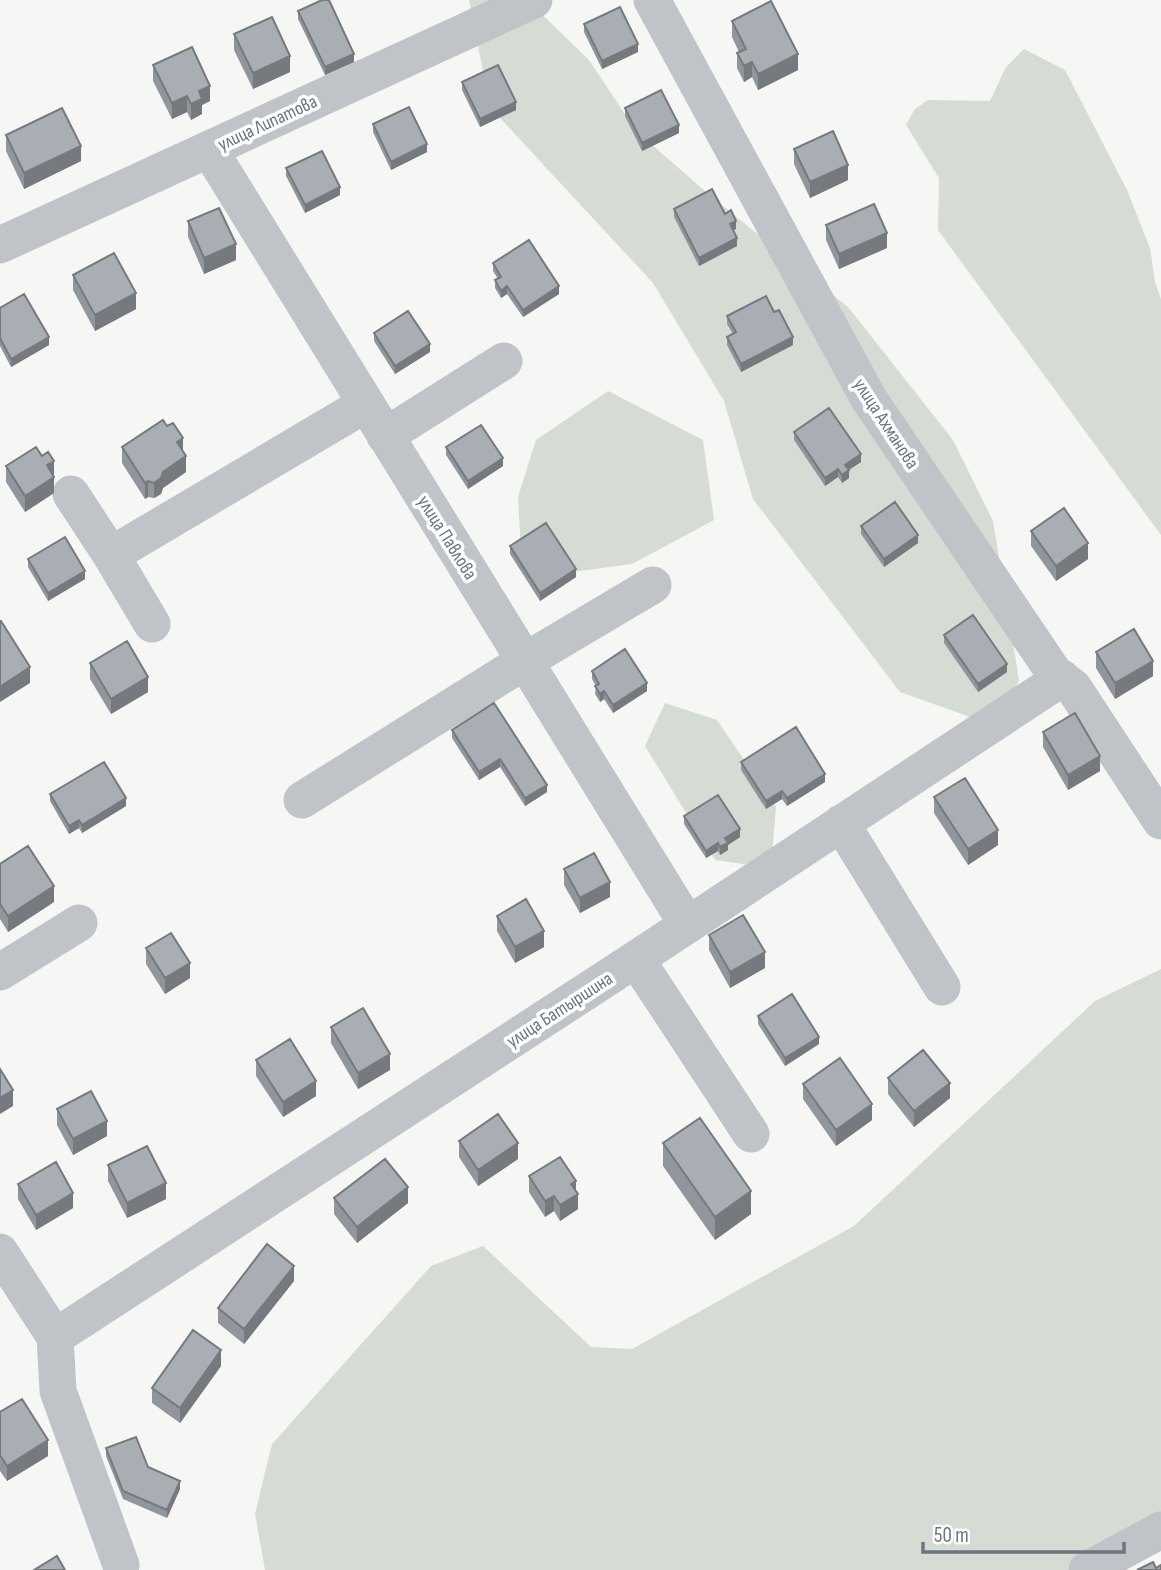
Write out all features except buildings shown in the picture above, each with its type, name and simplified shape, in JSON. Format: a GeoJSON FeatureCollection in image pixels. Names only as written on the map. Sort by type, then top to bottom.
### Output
{"type":"FeatureCollection","features":[{"type":"Feature","properties":{"kind":"street","name":"улица Липатова"},"geometry":{"type":"LineString","coordinates":[[0,245],[534,0]]}},
{"type":"Feature","properties":{"kind":"street","name":"улица Ахманова"},"geometry":{"type":"LineString","coordinates":[[652,0],[869,399],[1055,674],[1073,687],[1161,821]]}},
{"type":"Feature","properties":{"kind":"street","name":"улица Павлова"},"geometry":{"type":"LineString","coordinates":[[209,149],[687,924]]}},
{"type":"Feature","properties":{"kind":"street"},"geometry":{"type":"LineString","coordinates":[[385,436],[504,361]]}},
{"type":"Feature","properties":{"kind":"street"},"geometry":{"type":"LineString","coordinates":[[111,555],[366,404]]}},
{"type":"Feature","properties":{"kind":"street"},"geometry":{"type":"LineString","coordinates":[[71,494],[152,624]]}},
{"type":"Feature","properties":{"kind":"street"},"geometry":{"type":"LineString","coordinates":[[302,800],[524,661],[653,585]]}},
{"type":"Feature","properties":{"kind":"street","name":"улица Батыршина"},"geometry":{"type":"LineString","coordinates":[[55,1337],[1062,678]]}},
{"type":"Feature","properties":{"kind":"street"},"geometry":{"type":"LineString","coordinates":[[841,823],[942,987]]}},
{"type":"Feature","properties":{"kind":"street"},"geometry":{"type":"LineString","coordinates":[[0,972],[79,923]]}},
{"type":"Feature","properties":{"kind":"street"},"geometry":{"type":"LineString","coordinates":[[636,959],[751,1133]]}},
{"type":"Feature","properties":{"kind":"street"},"geometry":{"type":"LineString","coordinates":[[0,1252],[55,1337],[58,1391],[121,1566]]}},
{"type":"Feature","properties":{"kind":"street"},"geometry":{"type":"LineString","coordinates":[[1087,1570],[1161,1530]]}},
{"type":"Feature","properties":{"kind":"shaded area"},"geometry":{"type":"Polygon","coordinates":[[[469,0],[527,0],[589,60],[636,131],[713,198],[848,307],[953,440],[993,521],[1019,680],[1001,728],[900,692],[753,499],[724,401],[653,283],[490,107],[469,0]]]}},
{"type":"Feature","properties":{"kind":"shaded area"},"geometry":{"type":"Polygon","coordinates":[[[1024,49],[1065,70],[1127,190],[1150,248],[1155,282],[1161,299],[1161,535],[938,230],[939,178],[906,125],[915,109],[928,100],[990,101],[1006,67],[1024,49]]]}},
{"type":"Feature","properties":{"kind":"shaded area"},"geometry":{"type":"Polygon","coordinates":[[[608,391],[703,440],[714,520],[632,564],[572,572],[522,568],[518,497],[536,440],[608,391]]]}},
{"type":"Feature","properties":{"kind":"shaded area"},"geometry":{"type":"Polygon","coordinates":[[[665,703],[717,720],[776,807],[771,868],[715,860],[645,746],[665,703]]]}},
{"type":"Feature","properties":{"kind":"shaded area"},"geometry":{"type":"Polygon","coordinates":[[[1161,969],[1161,1543],[1073,1570],[265,1570],[255,1514],[272,1444],[431,1266],[483,1246],[591,1347],[632,1349],[854,1226],[1095,1001],[1161,969]]]}}]}
